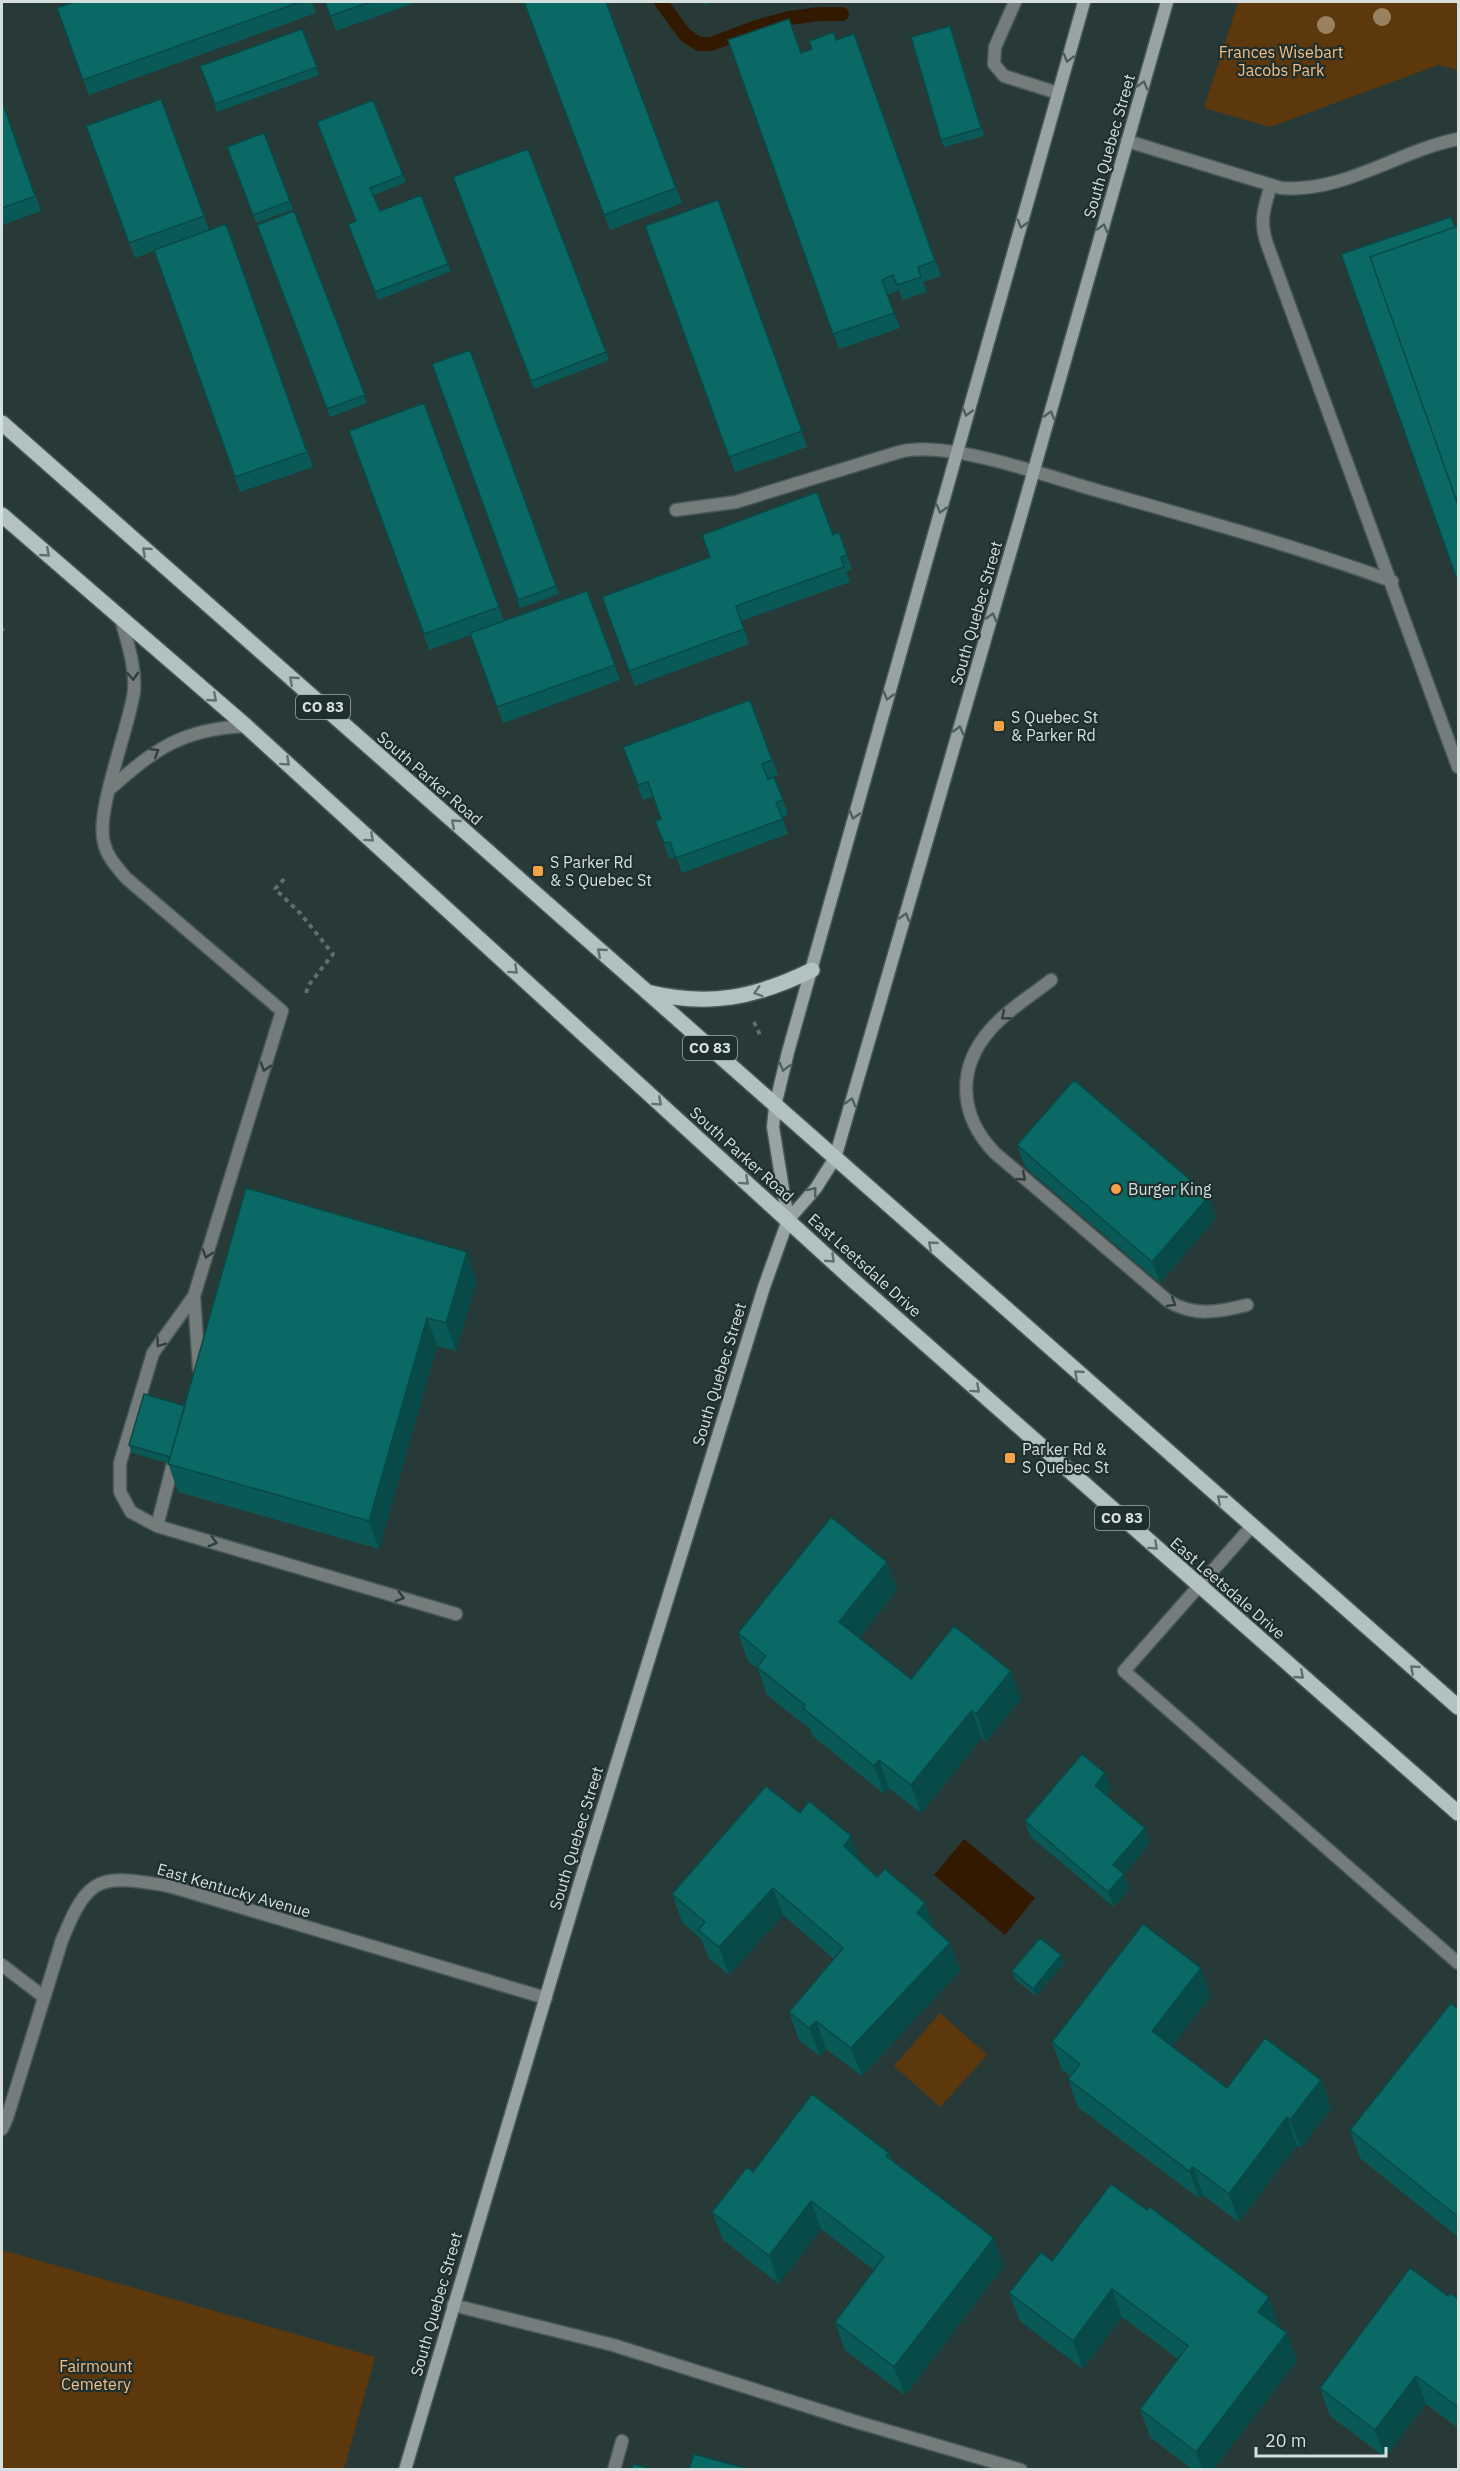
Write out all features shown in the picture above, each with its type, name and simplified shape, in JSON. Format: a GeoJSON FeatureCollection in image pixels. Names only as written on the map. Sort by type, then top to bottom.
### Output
{"type":"FeatureCollection","features":[{"type":"Feature","properties":{"kind":"main road","name":"South Quebec Street"},"geometry":{"type":"LineString","coordinates":[[788,1220],[775,1136],[775,1106],[956,452],[1084,2]]}},
{"type":"Feature","properties":{"kind":"main road","name":"South Quebec Street"},"geometry":{"type":"LineString","coordinates":[[405,2469],[583,1870],[764,1287],[788,1220],[816,1188],[835,1158],[1034,472],[1167,2]]}},
{"type":"Feature","properties":{"kind":"main road","name":"South Parker Road"},"geometry":{"type":"LineString","coordinates":[[2,423],[835,1158]]}},
{"type":"Feature","properties":{"kind":"main road","name":"South Parker Road"},"geometry":{"type":"LineString","coordinates":[[2,515],[246,726],[788,1220]]}},
{"type":"Feature","properties":{"kind":"main road"},"geometry":{"type":"LineString","coordinates":[[645,991],[686,1000],[732,998],[781,986],[812,970]]}},
{"type":"Feature","properties":{"kind":"main road","name":"CO 83"},"geometry":{"type":"LineString","coordinates":[[835,1158],[1458,1707]]}},
{"type":"Feature","properties":{"kind":"main road","name":"East Leetsdale Drive"},"geometry":{"type":"LineString","coordinates":[[788,1220],[1458,1813]]}},
{"type":"Feature","properties":{"kind":"street"},"geometry":{"type":"LineString","coordinates":[[1015,2],[995,47],[994,64],[1004,76],[1058,93]]}},
{"type":"Feature","properties":{"kind":"street"},"geometry":{"type":"LineString","coordinates":[[1127,141],[1271,185],[1296,189],[1318,187],[1341,181],[1431,146],[1458,139]]}},
{"type":"Feature","properties":{"kind":"street"},"geometry":{"type":"LineString","coordinates":[[1271,185],[1262,215],[1264,234],[1458,767]]}},
{"type":"Feature","properties":{"kind":"street"},"geometry":{"type":"LineString","coordinates":[[676,510],[736,502],[913,448],[956,452],[1285,544],[1392,581]]}},
{"type":"Feature","properties":{"kind":"street"},"geometry":{"type":"LineString","coordinates":[[121,619],[133,669],[134,689],[103,823],[103,842],[112,861],[126,878],[282,1011],[195,1296],[153,1353],[120,1463],[120,1492],[131,1512],[157,1526],[456,1614]]}},
{"type":"Feature","properties":{"kind":"street"},"geometry":{"type":"LineString","coordinates":[[110,789],[144,759],[189,734],[217,727],[246,726]]}},
{"type":"Feature","properties":{"kind":"street"},"geometry":{"type":"LineString","coordinates":[[1051,980],[1000,1020],[975,1050],[967,1077],[966,1097],[967,1108],[978,1132],[995,1153],[1168,1301],[1178,1307],[1201,1312],[1223,1311],[1247,1305]]}},
{"type":"Feature","properties":{"kind":"street"},"geometry":{"type":"LineString","coordinates":[[195,1296],[200,1365],[196,1377]]}},
{"type":"Feature","properties":{"kind":"street"},"geometry":{"type":"LineString","coordinates":[[157,1526],[178,1445]]}},
{"type":"Feature","properties":{"kind":"street"},"geometry":{"type":"LineString","coordinates":[[1252,1526],[1124,1671],[1458,1963]]}},
{"type":"Feature","properties":{"kind":"street","name":"East Kentucky Avenue"},"geometry":{"type":"LineString","coordinates":[[2,2129],[62,1940],[84,1894],[100,1882],[122,1880],[169,1886],[546,1998]]}},
{"type":"Feature","properties":{"kind":"street"},"geometry":{"type":"LineString","coordinates":[[2,1965],[44,1997]]}},
{"type":"Feature","properties":{"kind":"street"},"geometry":{"type":"LineString","coordinates":[[453,2305],[613,2344],[857,2422],[1021,2469]]}},
{"type":"Feature","properties":{"kind":"street"},"geometry":{"type":"LineString","coordinates":[[614,2469],[622,2442]]}},
{"type":"Feature","properties":{"kind":"path"},"geometry":{"type":"LineString","coordinates":[[284,879],[275,889],[300,913],[333,954],[309,986],[302,1004]]}},
{"type":"Feature","properties":{"kind":"green space","name":"Frances Wisebart Jacobs Park"},"geometry":{"type":"Polygon","coordinates":[[[1238,2],[1458,2],[1458,70],[1438,65],[1270,127],[1204,108],[1238,2]]]}},
{"type":"Feature","properties":{"kind":"green space"},"geometry":{"type":"Polygon","coordinates":[[[940,2013],[987,2055],[940,2107],[894,2066],[940,2013]]]}},
{"type":"Feature","properties":{"kind":"green space","name":"Fairmount Cemetery"},"geometry":{"type":"Polygon","coordinates":[[[2,2250],[375,2357],[344,2469],[2,2469],[2,2250]]]}},
{"type":"Feature","properties":{"kind":"shaded area"},"geometry":{"type":"Polygon","coordinates":[[[964,1839],[1035,1898],[1005,1935],[934,1875],[964,1839]]]}},
{"type":"Feature","properties":{"kind":"building"},"geometry":{"type":"Polygon","coordinates":[[[74,2],[300,2],[83,80],[57,8],[74,2]]]}},
{"type":"Feature","properties":{"kind":"building"},"geometry":{"type":"Polygon","coordinates":[[[325,2],[370,2],[330,16],[325,2]]]}},
{"type":"Feature","properties":{"kind":"building"},"geometry":{"type":"Polygon","coordinates":[[[524,2],[606,2],[676,188],[604,215],[524,2]]]}},
{"type":"Feature","properties":{"kind":"building"},"geometry":{"type":"Polygon","coordinates":[[[789,19],[801,53],[812,49],[809,41],[834,32],[836,40],[854,34],[935,261],[918,267],[921,277],[897,285],[893,275],[882,280],[894,313],[833,334],[728,40],[789,19]]]}},
{"type":"Feature","properties":{"kind":"building"},"geometry":{"type":"Polygon","coordinates":[[[950,26],[981,128],[941,140],[911,37],[950,26]]]}},
{"type":"Feature","properties":{"kind":"building"},"geometry":{"type":"Polygon","coordinates":[[[302,29],[317,67],[215,104],[200,66],[302,29]]]}},
{"type":"Feature","properties":{"kind":"building"},"geometry":{"type":"Polygon","coordinates":[[[161,99],[204,216],[129,243],[86,126],[161,99]]]}},
{"type":"Feature","properties":{"kind":"building"},"geometry":{"type":"Polygon","coordinates":[[[373,100],[403,175],[370,188],[380,211],[421,195],[448,264],[375,292],[348,224],[356,221],[317,122],[373,100]]]}},
{"type":"Feature","properties":{"kind":"building"},"geometry":{"type":"Polygon","coordinates":[[[2,101],[35,196],[2,208],[2,101]]]}},
{"type":"Feature","properties":{"kind":"building"},"geometry":{"type":"Polygon","coordinates":[[[264,133],[290,201],[253,215],[227,147],[264,133]]]}},
{"type":"Feature","properties":{"kind":"building"},"geometry":{"type":"Polygon","coordinates":[[[528,149],[606,352],[531,381],[453,177],[528,149]]]}},
{"type":"Feature","properties":{"kind":"building"},"geometry":{"type":"Polygon","coordinates":[[[718,200],[802,431],[729,457],[645,226],[718,200]]]}},
{"type":"Feature","properties":{"kind":"building"},"geometry":{"type":"Polygon","coordinates":[[[294,211],[365,395],[327,409],[257,225],[294,211]]]}},
{"type":"Feature","properties":{"kind":"building"},"geometry":{"type":"Polygon","coordinates":[[[1451,217],[1455,227],[1370,257],[1458,505],[1458,582],[1341,254],[1451,217]]]}},
{"type":"Feature","properties":{"kind":"building"},"geometry":{"type":"Polygon","coordinates":[[[226,224],[307,452],[235,477],[154,250],[226,224]]]}},
{"type":"Feature","properties":{"kind":"building"},"geometry":{"type":"Polygon","coordinates":[[[1458,226],[1458,505],[1370,257],[1458,226]]]}},
{"type":"Feature","properties":{"kind":"building"},"geometry":{"type":"Polygon","coordinates":[[[470,350],[556,586],[518,600],[432,364],[470,350]]]}},
{"type":"Feature","properties":{"kind":"building"},"geometry":{"type":"Polygon","coordinates":[[[424,403],[499,607],[424,634],[349,431],[424,403]]]}},
{"type":"Feature","properties":{"kind":"building"},"geometry":{"type":"Polygon","coordinates":[[[817,492],[833,535],[839,532],[847,555],[841,557],[844,567],[736,606],[744,629],[629,671],[602,597],[710,557],[702,535],[817,492]]]}},
{"type":"Feature","properties":{"kind":"building"},"geometry":{"type":"Polygon","coordinates":[[[587,591],[615,665],[497,707],[470,633],[587,591]]]}},
{"type":"Feature","properties":{"kind":"building"},"geometry":{"type":"Polygon","coordinates":[[[750,700],[772,760],[762,764],[768,779],[774,777],[783,800],[776,802],[783,819],[676,858],[670,842],[664,843],[655,821],[661,819],[648,782],[638,785],[623,747],[750,700]]]}},
{"type":"Feature","properties":{"kind":"building"},"geometry":{"type":"Polygon","coordinates":[[[1074,1080],[1209,1196],[1152,1262],[1017,1145],[1074,1080]]]}},
{"type":"Feature","properties":{"kind":"building"},"geometry":{"type":"Polygon","coordinates":[[[246,1188],[467,1252],[446,1323],[427,1318],[369,1521],[168,1464],[246,1188]]]}},
{"type":"Feature","properties":{"kind":"building"},"geometry":{"type":"Polygon","coordinates":[[[144,1394],[185,1406],[170,1457],[129,1445],[144,1394]]]}},
{"type":"Feature","properties":{"kind":"building"},"geometry":{"type":"Polygon","coordinates":[[[831,1517],[887,1562],[839,1622],[911,1679],[954,1626],[1011,1671],[976,1714],[972,1710],[911,1785],[879,1760],[874,1766],[803,1708],[805,1705],[757,1667],[766,1656],[738,1633],[831,1517]]]}},
{"type":"Feature","properties":{"kind":"building"},"geometry":{"type":"Polygon","coordinates":[[[1082,1754],[1105,1773],[1095,1786],[1145,1828],[1113,1865],[1124,1874],[1108,1892],[1025,1821],[1082,1754]]]}},
{"type":"Feature","properties":{"kind":"building"},"geometry":{"type":"Polygon","coordinates":[[[766,1786],[800,1813],[809,1801],[851,1836],[844,1846],[877,1877],[885,1869],[925,1903],[917,1913],[950,1943],[851,2048],[816,2021],[809,2028],[789,2012],[843,1948],[773,1888],[719,1947],[698,1930],[705,1922],[672,1894],[766,1786]]]}},
{"type":"Feature","properties":{"kind":"building"},"geometry":{"type":"Polygon","coordinates":[[[1143,1924],[1201,1968],[1152,2031],[1227,2088],[1265,2038],[1321,2080],[1290,2120],[1287,2117],[1229,2194],[1193,2167],[1189,2171],[1068,2079],[1080,2064],[1052,2042],[1143,1924]]]}},
{"type":"Feature","properties":{"kind":"building"},"geometry":{"type":"Polygon","coordinates":[[[1040,1938],[1061,1955],[1033,1989],[1012,1971],[1040,1938]]]}},
{"type":"Feature","properties":{"kind":"building"},"geometry":{"type":"Polygon","coordinates":[[[1451,2003],[1458,2009],[1458,2217],[1350,2130],[1451,2003]]]}},
{"type":"Feature","properties":{"kind":"building"},"geometry":{"type":"Polygon","coordinates":[[[812,2094],[889,2153],[886,2156],[994,2238],[894,2367],[835,2322],[884,2257],[811,2201],[769,2256],[712,2212],[747,2167],[753,2172],[812,2094]]]}},
{"type":"Feature","properties":{"kind":"building"},"geometry":{"type":"Polygon","coordinates":[[[1111,2184],[1147,2210],[1150,2207],[1269,2297],[1258,2312],[1287,2333],[1196,2452],[1140,2409],[1188,2346],[1112,2289],[1073,2341],[1009,2293],[1041,2252],[1052,2261],[1111,2184]]]}},
{"type":"Feature","properties":{"kind":"building"},"geometry":{"type":"Polygon","coordinates":[[[1410,2268],[1448,2296],[1450,2293],[1458,2299],[1458,2407],[1416,2376],[1375,2430],[1320,2388],[1410,2268]]]}},
{"type":"Feature","properties":{"kind":"building"},"geometry":{"type":"Polygon","coordinates":[[[694,2454],[748,2469],[689,2469],[694,2454]]]}},
{"type":"Feature","properties":{"kind":"building"},"geometry":{"type":"Polygon","coordinates":[[[633,2464],[652,2469],[632,2469],[633,2464]]]}},
{"type":"Feature","properties":{"kind":"waterway"},"geometry":{"type":"LineString","coordinates":[[661,2],[685,35],[699,44],[711,44],[756,27],[789,18],[842,14]]}},
{"type":"Feature","properties":{"kind":"place","name":"S Quebec St & Parker Rd"},"geometry":{"type":"Point","coordinates":[999,726]}},
{"type":"Feature","properties":{"kind":"place","name":"S Parker Rd & S Quebec St"},"geometry":{"type":"Point","coordinates":[538,871]}},
{"type":"Feature","properties":{"kind":"place","name":"Burger King"},"geometry":{"type":"Point","coordinates":[1116,1189]}},
{"type":"Feature","properties":{"kind":"place","name":"Parker Rd & S Quebec St"},"geometry":{"type":"Point","coordinates":[1010,1458]}}]}
